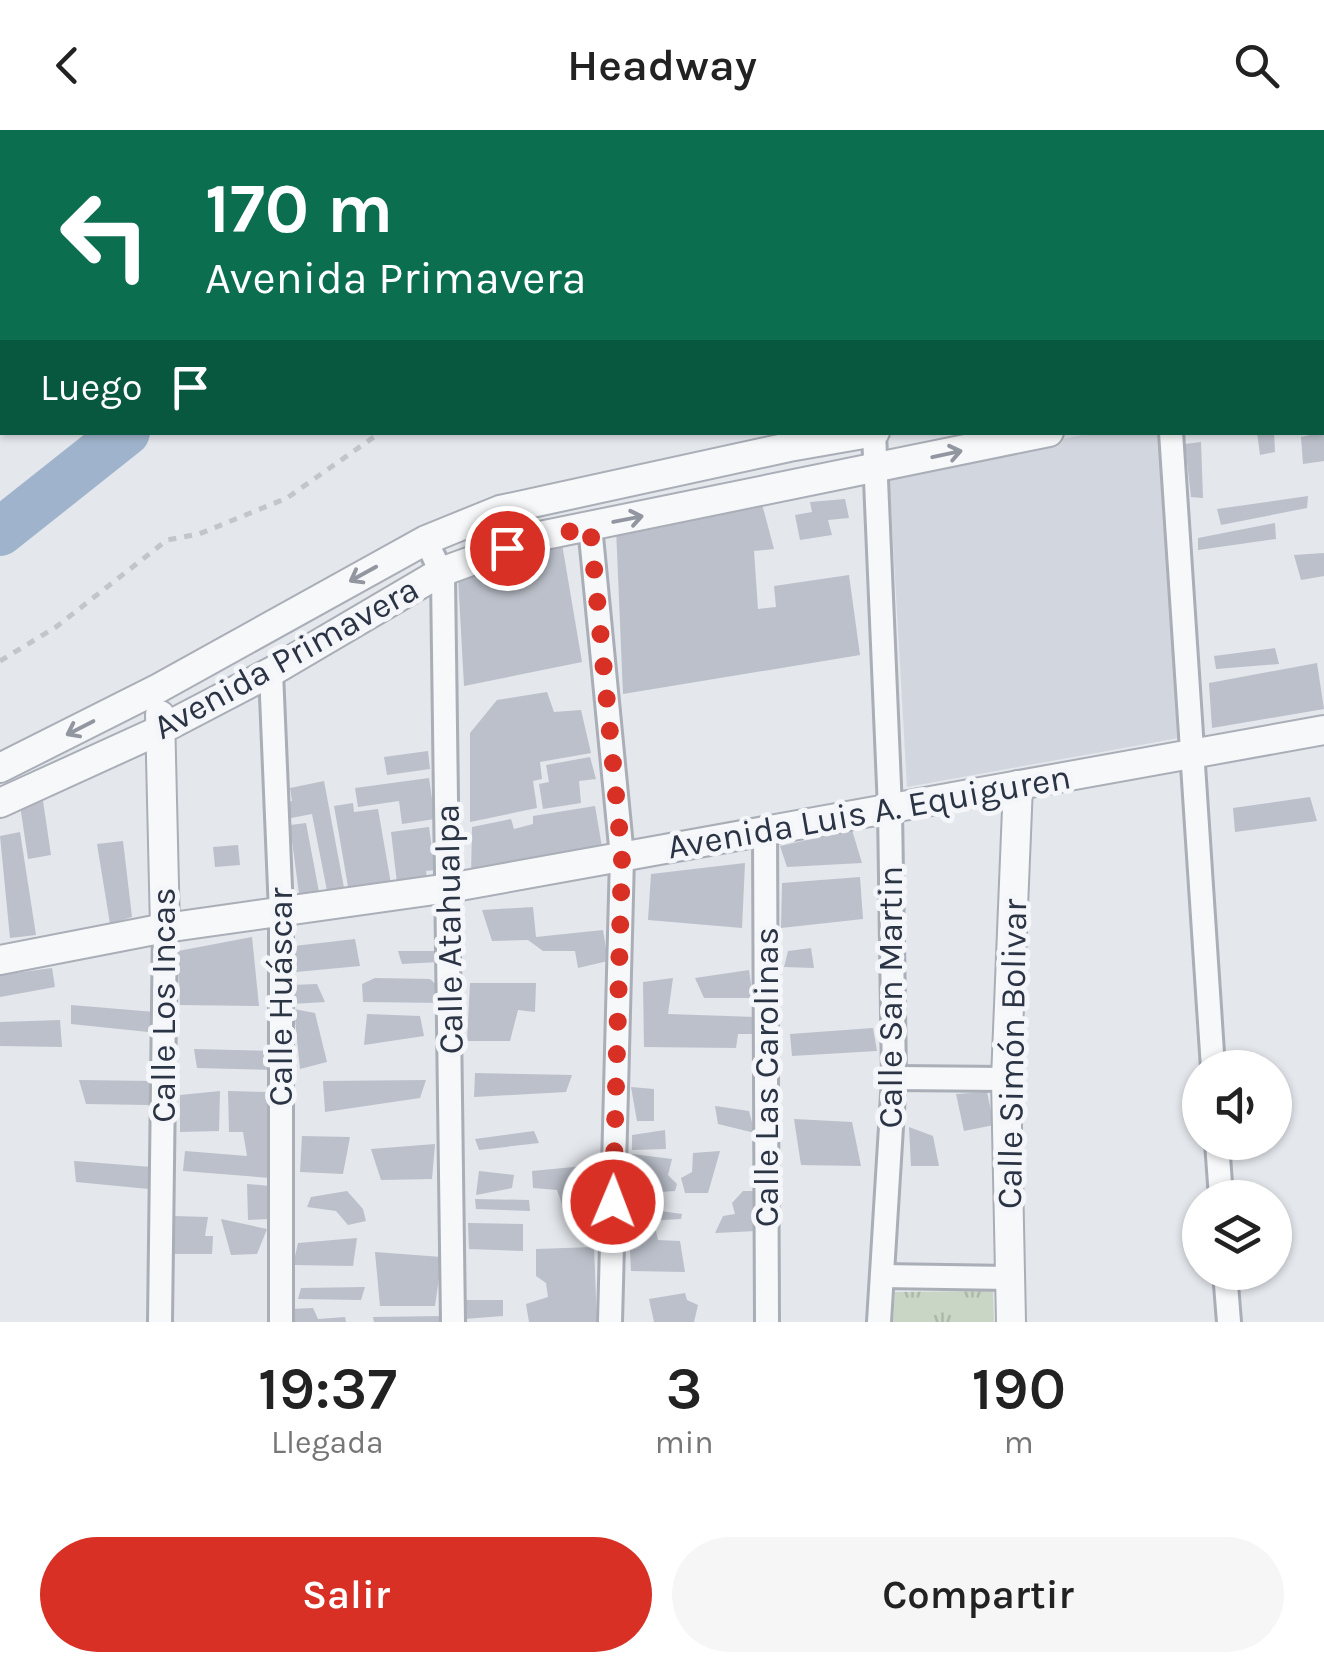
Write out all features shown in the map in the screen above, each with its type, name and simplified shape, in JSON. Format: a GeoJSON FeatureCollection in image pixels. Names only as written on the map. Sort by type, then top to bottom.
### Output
{"type":"FeatureCollection","features":[{"type":"Feature","properties":{"kind":"street","name":"Avenida Primavera"},"geometry":{"type":"LineString","coordinates":[[0,768],[159,688],[426,540],[500,510],[865,435]]}},
{"type":"Feature","properties":{"kind":"street","name":"Calle San Martin"},"geometry":{"type":"LineString","coordinates":[[875,435],[890,808],[894,1078],[880,1322]]}},
{"type":"Feature","properties":{"kind":"street","name":"Avenida Primavera"},"geometry":{"type":"LineString","coordinates":[[0,804],[160,730],[271,672],[441,572],[540,536],[1035,435]]}},
{"type":"Feature","properties":{"kind":"street"},"geometry":{"type":"LineString","coordinates":[[1171,435],[1212,1050]]}},
{"type":"Feature","properties":{"kind":"street"},"geometry":{"type":"LineString","coordinates":[[590,526],[622,857],[610,1322]]}},
{"type":"Feature","properties":{"kind":"street","name":"Calle Atahualpa"},"geometry":{"type":"LineString","coordinates":[[426,540],[441,572],[453,1322]]}},
{"type":"Feature","properties":{"kind":"street","name":"Calle Huáscar"},"geometry":{"type":"LineString","coordinates":[[271,672],[281,912],[281,1322]]}},
{"type":"Feature","properties":{"kind":"street","name":"Calle Los Incas"},"geometry":{"type":"LineString","coordinates":[[159,688],[165,928],[160,1322]]}},
{"type":"Feature","properties":{"kind":"street","name":"Avenida Luis A. Equiguren"},"geometry":{"type":"LineString","coordinates":[[0,960],[165,928],[449,888],[1324,730]]}},
{"type":"Feature","properties":{"kind":"street","name":"Calle Simón Bolivar"},"geometry":{"type":"LineString","coordinates":[[1012,1322],[1006,1079],[1018,785]]}},
{"type":"Feature","properties":{"kind":"street","name":"Calle Las Carolinas"},"geometry":{"type":"LineString","coordinates":[[764,832],[767,1322]]}},
{"type":"Feature","properties":{"kind":"street"},"geometry":{"type":"LineString","coordinates":[[894,1078],[1006,1079]]}},
{"type":"Feature","properties":{"kind":"street"},"geometry":{"type":"LineString","coordinates":[[882,1276],[1010,1278]]}},
{"type":"Feature","properties":{"kind":"street"},"geometry":{"type":"LineString","coordinates":[[1227,1290],[1228,1322]]}},
{"type":"Feature","properties":{"kind":"path"},"geometry":{"type":"LineString","coordinates":[[0,661],[56,627],[167,540],[199,534],[287,498],[377,435]]}},
{"type":"Feature","properties":{"kind":"shaded area"},"geometry":{"type":"Polygon","coordinates":[[[1083,435],[1160,435],[1179,738],[907,787],[889,473],[1083,435]]]}},
{"type":"Feature","properties":{"kind":"green space"},"geometry":{"type":"Polygon","coordinates":[[[993,1291],[994,1322],[893,1322],[895,1292],[993,1291]]]}},
{"type":"Feature","properties":{"kind":"building"},"geometry":{"type":"Polygon","coordinates":[[[1257,435],[1274,435],[1275,452],[1260,455],[1257,435]]]}},
{"type":"Feature","properties":{"kind":"building"},"geometry":{"type":"Polygon","coordinates":[[[1324,435],[1324,461],[1303,464],[1301,437],[1324,435]]]}},
{"type":"Feature","properties":{"kind":"building"},"geometry":{"type":"Polygon","coordinates":[[[1201,442],[1203,498],[1191,497],[1185,444],[1201,442]]]}},
{"type":"Feature","properties":{"kind":"building"},"geometry":{"type":"Polygon","coordinates":[[[1308,496],[1307,508],[1221,525],[1217,509],[1308,496]]]}},
{"type":"Feature","properties":{"kind":"building"},"geometry":{"type":"Polygon","coordinates":[[[845,499],[849,518],[828,520],[832,535],[800,540],[795,515],[812,512],[810,502],[845,499]]]}},
{"type":"Feature","properties":{"kind":"building"},"geometry":{"type":"Polygon","coordinates":[[[762,504],[774,549],[754,551],[758,609],[776,607],[774,586],[849,575],[860,655],[623,694],[616,528],[762,504]]]}},
{"type":"Feature","properties":{"kind":"building"},"geometry":{"type":"Polygon","coordinates":[[[1275,523],[1276,539],[1198,550],[1198,538],[1275,523]]]}},
{"type":"Feature","properties":{"kind":"building"},"geometry":{"type":"Polygon","coordinates":[[[561,538],[582,662],[464,686],[458,577],[561,538]]]}},
{"type":"Feature","properties":{"kind":"building"},"geometry":{"type":"Polygon","coordinates":[[[1324,553],[1324,576],[1301,580],[1294,555],[1324,553]]]}},
{"type":"Feature","properties":{"kind":"building"},"geometry":{"type":"Polygon","coordinates":[[[1275,648],[1279,664],[1216,669],[1214,656],[1275,648]]]}},
{"type":"Feature","properties":{"kind":"building"},"geometry":{"type":"Polygon","coordinates":[[[1317,663],[1324,709],[1212,728],[1209,683],[1317,663]]]}},
{"type":"Feature","properties":{"kind":"building"},"geometry":{"type":"Polygon","coordinates":[[[547,692],[554,712],[581,710],[591,753],[540,762],[542,779],[533,781],[537,808],[470,822],[470,733],[497,700],[547,692]]]}},
{"type":"Feature","properties":{"kind":"building"},"geometry":{"type":"Polygon","coordinates":[[[428,751],[430,769],[387,775],[384,757],[428,751]]]}},
{"type":"Feature","properties":{"kind":"building"},"geometry":{"type":"Polygon","coordinates":[[[590,757],[596,779],[579,781],[581,803],[543,809],[539,784],[549,782],[546,765],[590,757]]]}},
{"type":"Feature","properties":{"kind":"building"},"geometry":{"type":"Polygon","coordinates":[[[429,778],[435,819],[402,824],[399,801],[358,807],[355,788],[429,778]]]}},
{"type":"Feature","properties":{"kind":"building"},"geometry":{"type":"Polygon","coordinates":[[[324,781],[345,893],[328,896],[312,814],[286,819],[283,803],[292,801],[290,788],[324,781]]]}},
{"type":"Feature","properties":{"kind":"building"},"geometry":{"type":"Polygon","coordinates":[[[1310,797],[1317,821],[1235,832],[1233,808],[1310,797]]]}},
{"type":"Feature","properties":{"kind":"building"},"geometry":{"type":"Polygon","coordinates":[[[43,801],[51,855],[28,859],[20,805],[43,801]]]}},
{"type":"Feature","properties":{"kind":"building"},"geometry":{"type":"Polygon","coordinates":[[[353,803],[354,812],[378,809],[391,884],[349,892],[334,806],[353,803]]]}},
{"type":"Feature","properties":{"kind":"building"},"geometry":{"type":"Polygon","coordinates":[[[595,806],[603,853],[471,876],[472,827],[511,819],[514,829],[533,824],[533,816],[595,806]]]}},
{"type":"Feature","properties":{"kind":"building"},"geometry":{"type":"Polygon","coordinates":[[[306,823],[319,892],[299,894],[290,825],[306,823]]]}},
{"type":"Feature","properties":{"kind":"building"},"geometry":{"type":"Polygon","coordinates":[[[429,827],[435,870],[426,871],[427,879],[397,883],[391,832],[429,827]]]}},
{"type":"Feature","properties":{"kind":"building"},"geometry":{"type":"Polygon","coordinates":[[[852,830],[862,863],[787,867],[780,846],[852,830]]]}},
{"type":"Feature","properties":{"kind":"building"},"geometry":{"type":"Polygon","coordinates":[[[20,832],[36,935],[10,938],[0,836],[20,832]]]}},
{"type":"Feature","properties":{"kind":"building"},"geometry":{"type":"Polygon","coordinates":[[[123,841],[132,917],[110,924],[97,844],[123,841]]]}},
{"type":"Feature","properties":{"kind":"building"},"geometry":{"type":"Polygon","coordinates":[[[238,845],[240,865],[215,867],[213,847],[238,845]]]}},
{"type":"Feature","properties":{"kind":"building"},"geometry":{"type":"Polygon","coordinates":[[[745,863],[742,928],[648,920],[651,874],[745,863]]]}},
{"type":"Feature","properties":{"kind":"building"},"geometry":{"type":"Polygon","coordinates":[[[860,877],[863,919],[781,928],[782,883],[860,877]]]}},
{"type":"Feature","properties":{"kind":"building"},"geometry":{"type":"Polygon","coordinates":[[[533,907],[536,937],[603,930],[608,961],[578,968],[575,951],[543,951],[528,940],[492,941],[482,910],[533,907]]]}},
{"type":"Feature","properties":{"kind":"building"},"geometry":{"type":"Polygon","coordinates":[[[252,937],[259,1006],[180,1005],[178,951],[252,937]]]}},
{"type":"Feature","properties":{"kind":"building"},"geometry":{"type":"Polygon","coordinates":[[[355,939],[360,966],[296,972],[294,946],[355,939]]]}},
{"type":"Feature","properties":{"kind":"building"},"geometry":{"type":"Polygon","coordinates":[[[811,948],[814,968],[784,967],[788,951],[811,948]]]}},
{"type":"Feature","properties":{"kind":"building"},"geometry":{"type":"Polygon","coordinates":[[[398,951],[439,951],[439,962],[402,964],[398,951]]]}},
{"type":"Feature","properties":{"kind":"building"},"geometry":{"type":"Polygon","coordinates":[[[52,968],[55,987],[0,997],[0,975],[52,968]]]}},
{"type":"Feature","properties":{"kind":"building"},"geometry":{"type":"Polygon","coordinates":[[[749,970],[753,998],[704,998],[695,978],[749,970]]]}},
{"type":"Feature","properties":{"kind":"building"},"geometry":{"type":"Polygon","coordinates":[[[375,978],[430,979],[441,989],[445,1003],[363,1002],[362,984],[375,978]]]}},
{"type":"Feature","properties":{"kind":"building"},"geometry":{"type":"Polygon","coordinates":[[[673,978],[668,1014],[756,1017],[756,1034],[738,1034],[736,1048],[644,1047],[643,982],[673,978]]]}},
{"type":"Feature","properties":{"kind":"building"},"geometry":{"type":"Polygon","coordinates":[[[470,983],[536,983],[535,1012],[518,1010],[510,1041],[467,1041],[470,983]]]}},
{"type":"Feature","properties":{"kind":"building"},"geometry":{"type":"Polygon","coordinates":[[[317,984],[325,1002],[292,1004],[291,985],[317,984]]]}},
{"type":"Feature","properties":{"kind":"building"},"geometry":{"type":"Polygon","coordinates":[[[71,1005],[155,1012],[158,1033],[71,1024],[71,1005]]]}},
{"type":"Feature","properties":{"kind":"building"},"geometry":{"type":"Polygon","coordinates":[[[294,1009],[315,1013],[327,1062],[300,1069],[294,1009]]]}},
{"type":"Feature","properties":{"kind":"building"},"geometry":{"type":"Polygon","coordinates":[[[367,1014],[420,1016],[424,1036],[364,1045],[367,1014]]]}},
{"type":"Feature","properties":{"kind":"building"},"geometry":{"type":"Polygon","coordinates":[[[60,1020],[62,1047],[0,1046],[0,1022],[60,1020]]]}},
{"type":"Feature","properties":{"kind":"building"},"geometry":{"type":"Polygon","coordinates":[[[873,1028],[877,1051],[792,1056],[790,1034],[873,1028]]]}},
{"type":"Feature","properties":{"kind":"building"},"geometry":{"type":"Polygon","coordinates":[[[194,1049],[273,1051],[274,1070],[197,1068],[194,1049]]]}},
{"type":"Feature","properties":{"kind":"building"},"geometry":{"type":"Polygon","coordinates":[[[475,1073],[572,1075],[566,1092],[474,1097],[475,1073]]]}},
{"type":"Feature","properties":{"kind":"building"},"geometry":{"type":"Polygon","coordinates":[[[79,1080],[152,1081],[150,1105],[86,1104],[79,1080]]]}},
{"type":"Feature","properties":{"kind":"building"},"geometry":{"type":"Polygon","coordinates":[[[426,1080],[420,1098],[325,1112],[323,1081],[426,1080]]]}},
{"type":"Feature","properties":{"kind":"building"},"geometry":{"type":"Polygon","coordinates":[[[631,1087],[654,1089],[654,1121],[637,1121],[631,1087]]]}},
{"type":"Feature","properties":{"kind":"building"},"geometry":{"type":"Polygon","coordinates":[[[220,1091],[219,1131],[180,1132],[180,1095],[220,1091]]]}},
{"type":"Feature","properties":{"kind":"building"},"geometry":{"type":"Polygon","coordinates":[[[228,1091],[269,1092],[268,1111],[274,1112],[270,1178],[183,1171],[185,1151],[247,1156],[243,1132],[229,1132],[228,1091]]]}},
{"type":"Feature","properties":{"kind":"building"},"geometry":{"type":"Polygon","coordinates":[[[987,1092],[994,1125],[964,1131],[956,1094],[987,1092]]]}},
{"type":"Feature","properties":{"kind":"building"},"geometry":{"type":"Polygon","coordinates":[[[715,1106],[749,1111],[755,1133],[718,1124],[715,1106]]]}},
{"type":"Feature","properties":{"kind":"building"},"geometry":{"type":"Polygon","coordinates":[[[794,1119],[852,1122],[861,1166],[801,1165],[794,1119]]]}},
{"type":"Feature","properties":{"kind":"building"},"geometry":{"type":"Polygon","coordinates":[[[909,1127],[933,1136],[939,1166],[911,1166],[909,1127]]]}},
{"type":"Feature","properties":{"kind":"building"},"geometry":{"type":"Polygon","coordinates":[[[665,1130],[666,1149],[632,1150],[632,1135],[665,1130]]]}},
{"type":"Feature","properties":{"kind":"building"},"geometry":{"type":"Polygon","coordinates":[[[534,1131],[539,1143],[479,1150],[475,1139],[534,1131]]]}},
{"type":"Feature","properties":{"kind":"building"},"geometry":{"type":"Polygon","coordinates":[[[302,1136],[350,1137],[343,1174],[300,1172],[302,1136]]]}},
{"type":"Feature","properties":{"kind":"building"},"geometry":{"type":"Polygon","coordinates":[[[435,1144],[432,1179],[381,1180],[371,1149],[435,1144]]]}},
{"type":"Feature","properties":{"kind":"building"},"geometry":{"type":"Polygon","coordinates":[[[720,1151],[708,1193],[685,1193],[681,1178],[692,1172],[693,1153],[720,1151]]]}},
{"type":"Feature","properties":{"kind":"building"},"geometry":{"type":"Polygon","coordinates":[[[632,1154],[672,1159],[668,1175],[677,1184],[675,1191],[634,1194],[632,1154]]]}},
{"type":"Feature","properties":{"kind":"building"},"geometry":{"type":"Polygon","coordinates":[[[74,1161],[152,1167],[149,1189],[76,1182],[74,1161]]]}},
{"type":"Feature","properties":{"kind":"building"},"geometry":{"type":"Polygon","coordinates":[[[605,1164],[601,1211],[563,1207],[557,1190],[533,1188],[532,1171],[605,1164]]]}},
{"type":"Feature","properties":{"kind":"building"},"geometry":{"type":"Polygon","coordinates":[[[479,1171],[514,1175],[512,1188],[476,1195],[479,1171]]]}},
{"type":"Feature","properties":{"kind":"building"},"geometry":{"type":"Polygon","coordinates":[[[247,1184],[270,1186],[268,1219],[248,1220],[247,1184]]]}},
{"type":"Feature","properties":{"kind":"building"},"geometry":{"type":"Polygon","coordinates":[[[347,1191],[363,1209],[366,1221],[348,1225],[336,1211],[307,1207],[311,1197],[347,1191]]]}},
{"type":"Feature","properties":{"kind":"building"},"geometry":{"type":"Polygon","coordinates":[[[743,1191],[756,1191],[757,1231],[715,1233],[723,1216],[735,1214],[732,1203],[743,1191]]]}},
{"type":"Feature","properties":{"kind":"building"},"geometry":{"type":"Polygon","coordinates":[[[475,1199],[529,1200],[530,1211],[476,1209],[475,1199]]]}},
{"type":"Feature","properties":{"kind":"building"},"geometry":{"type":"Polygon","coordinates":[[[625,1204],[659,1205],[660,1211],[682,1214],[681,1219],[625,1222],[625,1204]]]}},
{"type":"Feature","properties":{"kind":"building"},"geometry":{"type":"Polygon","coordinates":[[[174,1216],[208,1217],[205,1236],[213,1236],[212,1254],[172,1254],[174,1216]]]}},
{"type":"Feature","properties":{"kind":"building"},"geometry":{"type":"Polygon","coordinates":[[[221,1219],[267,1229],[257,1254],[231,1255],[221,1219]]]}},
{"type":"Feature","properties":{"kind":"building"},"geometry":{"type":"Polygon","coordinates":[[[468,1223],[523,1224],[523,1251],[469,1249],[468,1223]]]}},
{"type":"Feature","properties":{"kind":"building"},"geometry":{"type":"Polygon","coordinates":[[[629,1230],[656,1231],[658,1240],[680,1241],[685,1272],[631,1271],[629,1230]]]}},
{"type":"Feature","properties":{"kind":"building"},"geometry":{"type":"Polygon","coordinates":[[[357,1238],[353,1266],[293,1265],[298,1243],[357,1238]]]}},
{"type":"Feature","properties":{"kind":"building"},"geometry":{"type":"Polygon","coordinates":[[[594,1247],[597,1322],[529,1322],[526,1304],[548,1297],[546,1283],[536,1276],[536,1249],[594,1247]]]}},
{"type":"Feature","properties":{"kind":"building"},"geometry":{"type":"Polygon","coordinates":[[[375,1252],[442,1257],[435,1306],[380,1306],[375,1252]]]}},
{"type":"Feature","properties":{"kind":"building"},"geometry":{"type":"Polygon","coordinates":[[[365,1287],[361,1300],[298,1299],[301,1288],[365,1287]]]}},
{"type":"Feature","properties":{"kind":"building"},"geometry":{"type":"Polygon","coordinates":[[[685,1293],[687,1300],[698,1305],[694,1322],[654,1322],[649,1299],[685,1293]]]}},
{"type":"Feature","properties":{"kind":"building"},"geometry":{"type":"Polygon","coordinates":[[[463,1300],[503,1300],[503,1316],[464,1319],[463,1300]]]}},
{"type":"Feature","properties":{"kind":"building"},"geometry":{"type":"Polygon","coordinates":[[[313,1308],[318,1319],[345,1317],[346,1322],[293,1322],[291,1309],[313,1308]]]}},
{"type":"Feature","properties":{"kind":"building"},"geometry":{"type":"Polygon","coordinates":[[[443,1316],[443,1322],[374,1322],[373,1317],[443,1316]]]}},
{"type":"Feature","properties":{"kind":"waterway"},"geometry":{"type":"LineString","coordinates":[[0,532],[122,435]]}},
{"type":"Feature","properties":{"kind":"route"},"geometry":{"type":"LineString","coordinates":[[507,548],[540,536],[590,526],[600,663],[622,857],[613,1202]]}}]}
